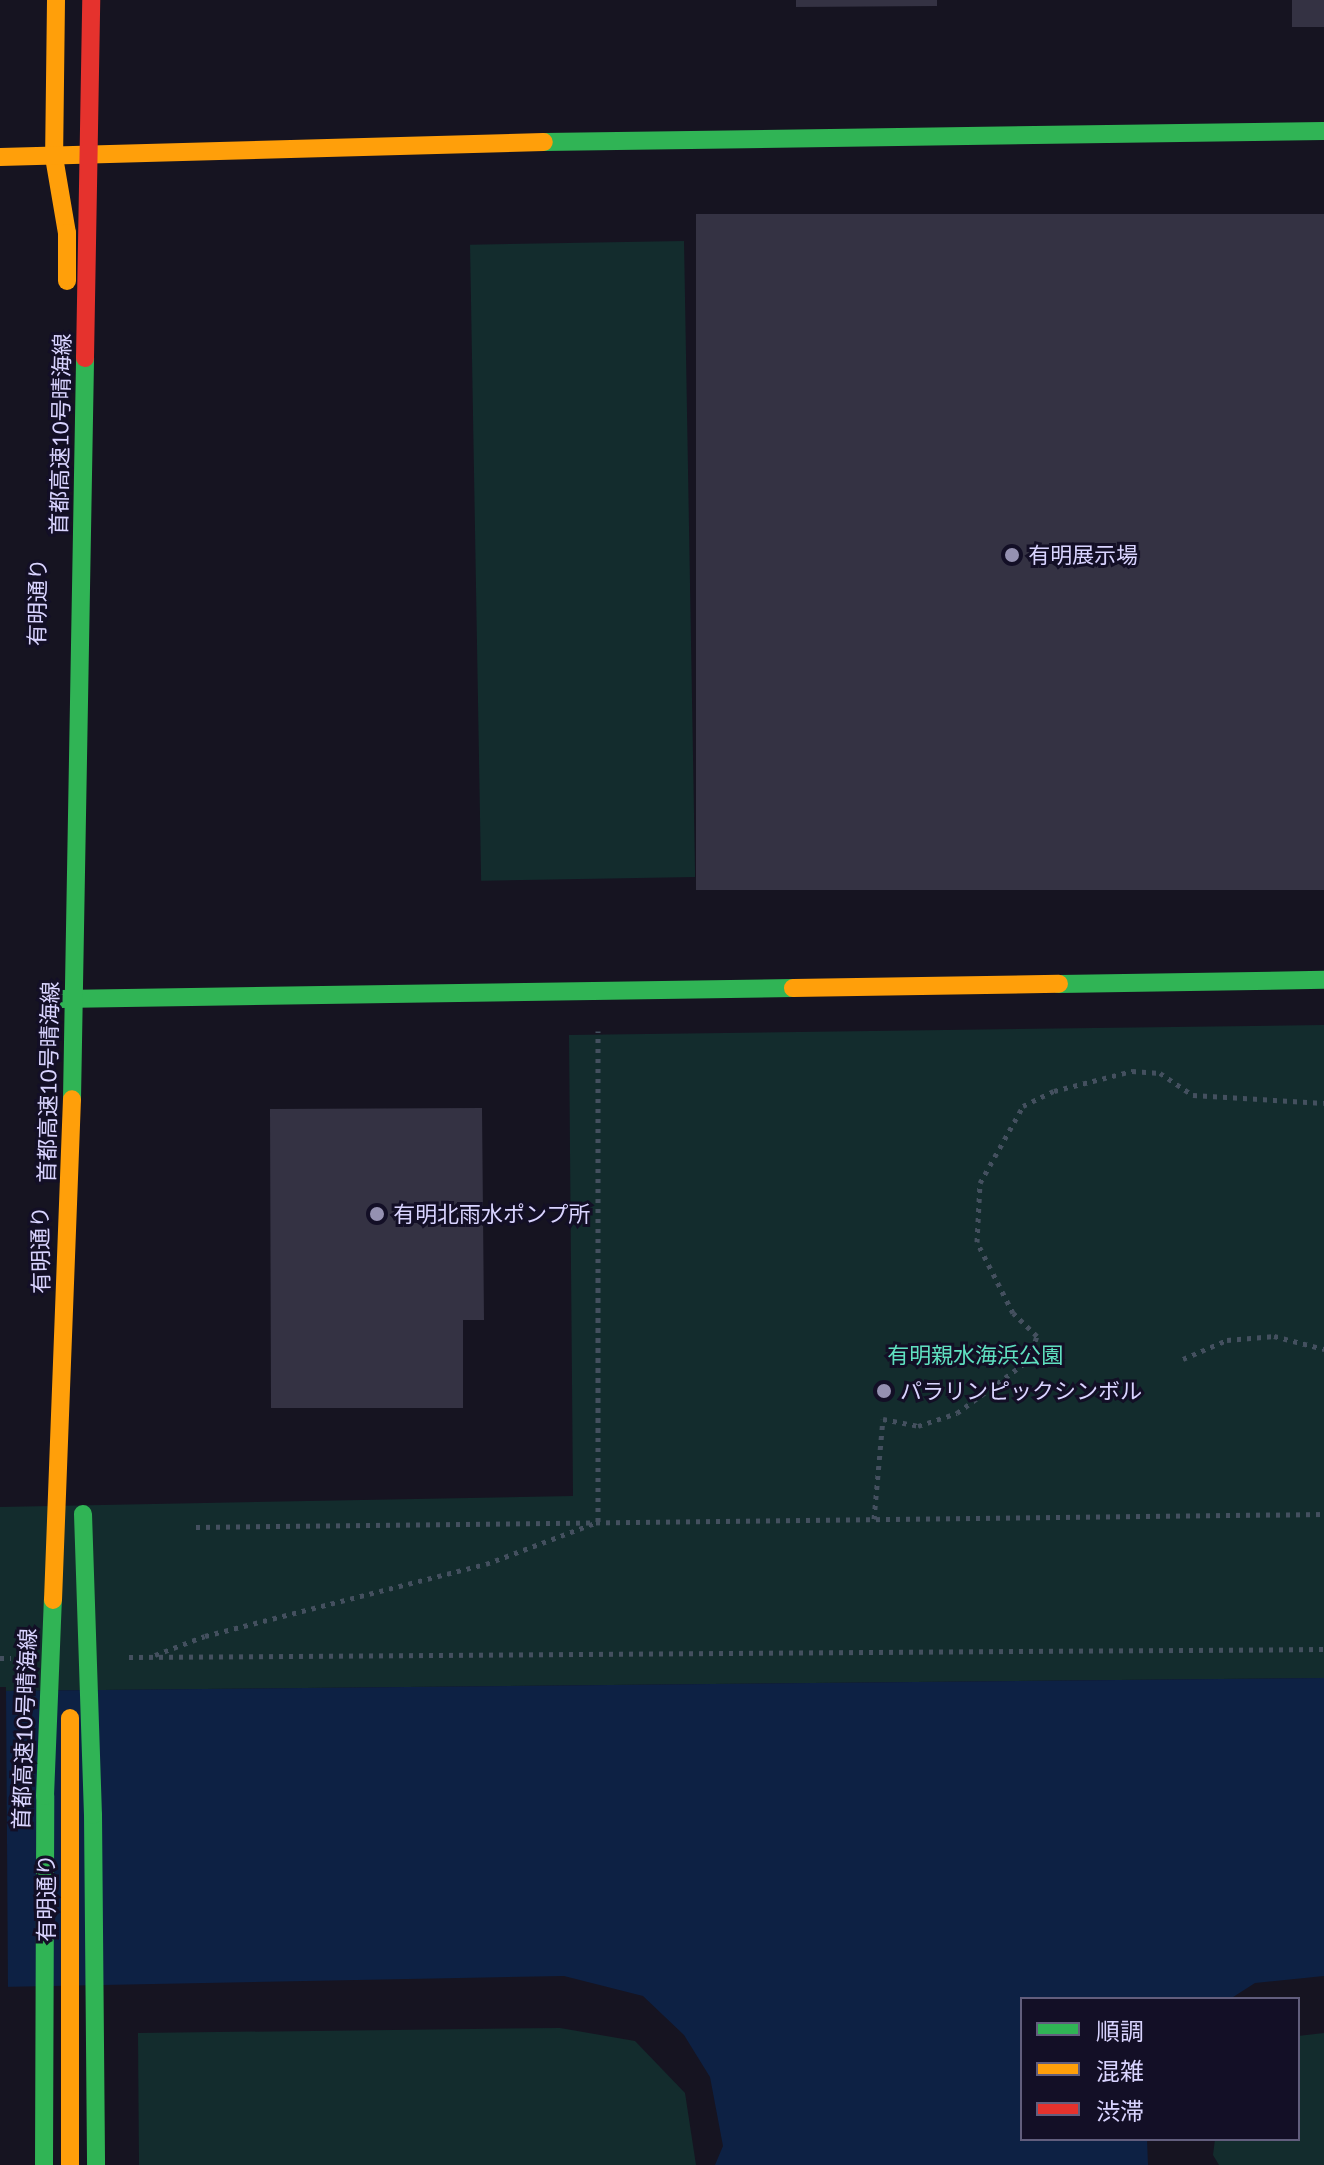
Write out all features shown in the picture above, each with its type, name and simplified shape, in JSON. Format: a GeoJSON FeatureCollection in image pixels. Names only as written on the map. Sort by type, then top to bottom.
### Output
{"type":"FeatureCollection","features":[{"type":"Feature","properties":{"kind":"main road","name":"有明通り"},"geometry":{"type":"LineString","coordinates":[[56,0],[54,157],[67,233],[57,860],[61,999],[70,2165]]}},
{"type":"Feature","properties":{"kind":"main road","name":"首都高速10号晴海線"},"geometry":{"type":"LineString","coordinates":[[44,2165],[45,1796],[71,1151],[91,0]]}},
{"type":"Feature","properties":{"kind":"main road"},"geometry":{"type":"LineString","coordinates":[[0,157],[683,138],[1324,131]]}},
{"type":"Feature","properties":{"kind":"main road"},"geometry":{"type":"LineString","coordinates":[[61,999],[1324,980]]}},
{"type":"Feature","properties":{"kind":"main road"},"geometry":{"type":"LineString","coordinates":[[71,1151],[80,1436]]}},
{"type":"Feature","properties":{"kind":"main road"},"geometry":{"type":"LineString","coordinates":[[82,1499],[93,1815],[96,2165]]}},
{"type":"Feature","properties":{"kind":"path"},"geometry":{"type":"LineString","coordinates":[[598,1022],[598,1522]]}},
{"type":"Feature","properties":{"kind":"path"},"geometry":{"type":"LineString","coordinates":[[874,1519],[883,1419],[918,1426],[957,1413],[1029,1360],[1037,1336],[1013,1313],[977,1242],[980,1183],[1023,1106],[1054,1091],[1132,1071],[1160,1073],[1193,1095],[1324,1103]]}},
{"type":"Feature","properties":{"kind":"path"},"geometry":{"type":"LineString","coordinates":[[1183,1359],[1227,1340],[1274,1336],[1324,1349]]}},
{"type":"Feature","properties":{"kind":"path"},"geometry":{"type":"LineString","coordinates":[[196,1527],[1324,1514]]}},
{"type":"Feature","properties":{"kind":"path"},"geometry":{"type":"LineString","coordinates":[[151,1657],[205,1636],[486,1564],[598,1522]]}},
{"type":"Feature","properties":{"kind":"path"},"geometry":{"type":"LineString","coordinates":[[121,1657],[1324,1649]]}},
{"type":"Feature","properties":{"kind":"path"},"geometry":{"type":"LineString","coordinates":[[0,1658],[15,1658]]}},
{"type":"Feature","properties":{"kind":"green space"},"geometry":{"type":"Polygon","coordinates":[[[684,241],[695,877],[481,881],[470,245],[684,241]]]}},
{"type":"Feature","properties":{"kind":"green space","name":"有明親水海浜公園"},"geometry":{"type":"Polygon","coordinates":[[[1324,1025],[1324,1678],[0,1691],[0,1507],[573,1496],[569,1035],[1324,1025]]]}},
{"type":"Feature","properties":{"kind":"green space"},"geometry":{"type":"Polygon","coordinates":[[[560,2028],[635,2041],[685,2093],[696,2165],[139,2165],[138,2033],[560,2028]]]}},
{"type":"Feature","properties":{"kind":"green space"},"geometry":{"type":"Polygon","coordinates":[[[1324,2033],[1324,2165],[1219,2165],[1213,2155],[1215,2141],[1300,2141],[1300,2036],[1324,2033]]]}},
{"type":"Feature","properties":{"kind":"water"},"geometry":{"type":"Polygon","coordinates":[[[1324,1678],[1324,1976],[1255,1983],[1233,1997],[1020,1997],[1020,2141],[1147,2141],[1148,2165],[715,2165],[723,2146],[710,2077],[684,2035],[643,1996],[564,1976],[0,1987],[0,1691],[1324,1678]]]}},
{"type":"Feature","properties":{"kind":"pier"},"geometry":{"type":"Polygon","coordinates":[[[0,1687],[6,1687],[8,1991],[0,1991],[0,1687]]]}},
{"type":"Feature","properties":{"kind":"building"},"geometry":{"type":"Polygon","coordinates":[[[796,0],[937,0],[937,6],[796,7],[796,0]]]}},
{"type":"Feature","properties":{"kind":"building"},"geometry":{"type":"Polygon","coordinates":[[[1292,0],[1324,0],[1324,27],[1292,27],[1292,0]]]}},
{"type":"Feature","properties":{"kind":"building","name":"有明展示場"},"geometry":{"type":"Polygon","coordinates":[[[696,214],[1324,214],[1324,890],[696,890],[696,214]]]}},
{"type":"Feature","properties":{"kind":"building","name":"有明北雨水ポンプ所"},"geometry":{"type":"Polygon","coordinates":[[[482,1108],[484,1320],[463,1320],[463,1408],[271,1408],[270,1109],[482,1108]]]}},
{"type":"Feature","properties":{"kind":"traffic: fast"},"geometry":{"type":"LineString","coordinates":[[544,142],[1324,131]]}},
{"type":"Feature","properties":{"kind":"traffic: fast"},"geometry":{"type":"LineString","coordinates":[[72,1099],[85,358]]}},
{"type":"Feature","properties":{"kind":"traffic: fast"},"geometry":{"type":"LineString","coordinates":[[1059,984],[1324,980]]}},
{"type":"Feature","properties":{"kind":"traffic: fast"},"geometry":{"type":"LineString","coordinates":[[61,999],[793,988]]}},
{"type":"Feature","properties":{"kind":"traffic: fast"},"geometry":{"type":"LineString","coordinates":[[83,1514],[93,1815]]}},
{"type":"Feature","properties":{"kind":"traffic: fast"},"geometry":{"type":"LineString","coordinates":[[44,2165],[45,1796],[53,1600]]}},
{"type":"Feature","properties":{"kind":"traffic: fast"},"geometry":{"type":"LineString","coordinates":[[93,1815],[96,2165]]}},
{"type":"Feature","properties":{"kind":"traffic: slow"},"geometry":{"type":"LineString","coordinates":[[56,0],[54,157],[67,233],[67,281]]}},
{"type":"Feature","properties":{"kind":"traffic: slow"},"geometry":{"type":"LineString","coordinates":[[0,157],[544,142]]}},
{"type":"Feature","properties":{"kind":"traffic: slow"},"geometry":{"type":"LineString","coordinates":[[793,988],[1059,984]]}},
{"type":"Feature","properties":{"kind":"traffic: slow"},"geometry":{"type":"LineString","coordinates":[[53,1600],[72,1099]]}},
{"type":"Feature","properties":{"kind":"traffic: slow"},"geometry":{"type":"LineString","coordinates":[[70,1718],[70,2165]]}},
{"type":"Feature","properties":{"kind":"traffic: jam"},"geometry":{"type":"LineString","coordinates":[[85,358],[91,0]]}},
{"type":"Feature","properties":{"kind":"place","name":"有明展示場"},"geometry":{"type":"Point","coordinates":[1012,555]}},
{"type":"Feature","properties":{"kind":"place","name":"有明北雨水ポンプ所"},"geometry":{"type":"Point","coordinates":[377,1214]}},
{"type":"Feature","properties":{"kind":"place","name":"パラリンピックシンボル"},"geometry":{"type":"Point","coordinates":[884,1391]}}]}
